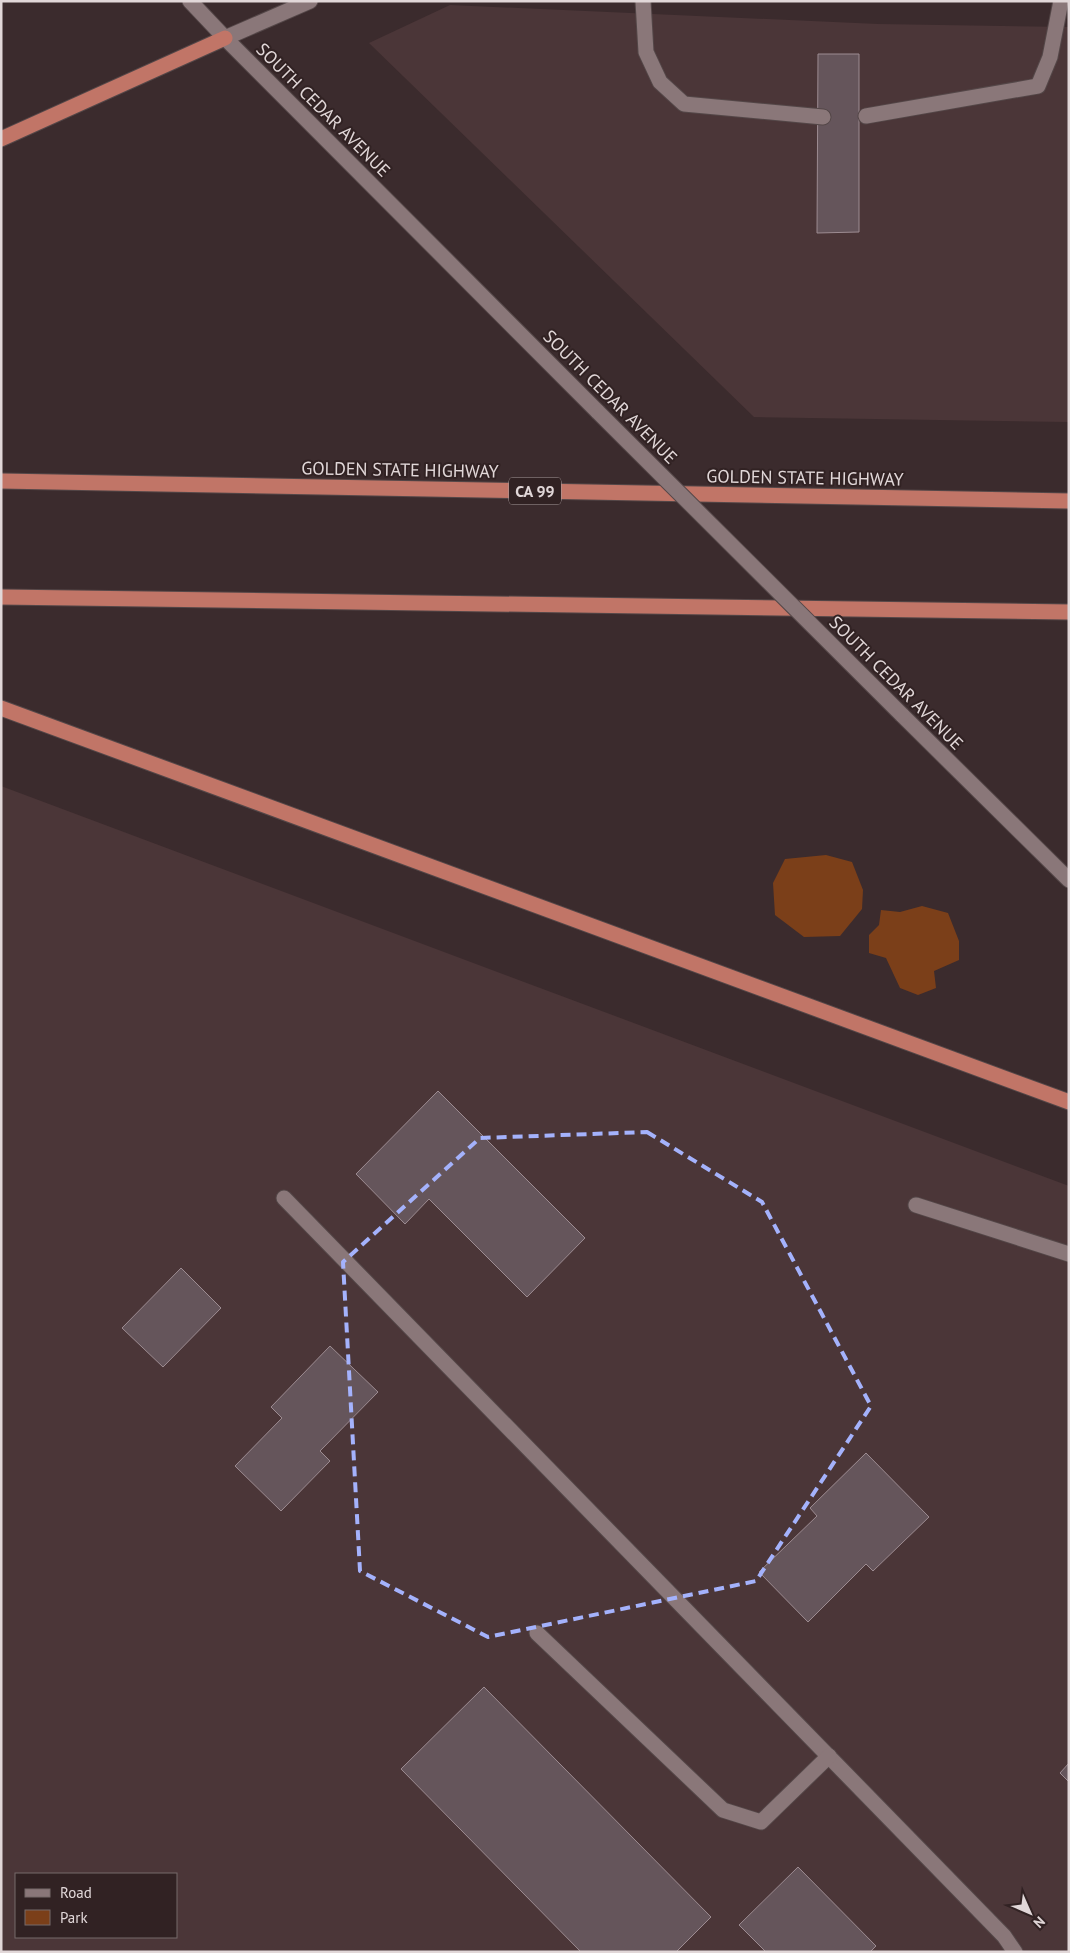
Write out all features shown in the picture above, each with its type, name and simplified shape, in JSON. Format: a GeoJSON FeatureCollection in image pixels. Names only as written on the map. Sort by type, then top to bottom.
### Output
{"type":"FeatureCollection","features":[{"type":"Feature","properties":{"kind":"highway"},"geometry":{"type":"LineString","coordinates":[[1,139],[225,38]]}},
{"type":"Feature","properties":{"kind":"highway","name":"GOLDEN STATE HIGHWAY"},"geometry":{"type":"LineString","coordinates":[[1,481],[1069,501]]}},
{"type":"Feature","properties":{"kind":"highway"},"geometry":{"type":"LineString","coordinates":[[1,597],[1069,612]]}},
{"type":"Feature","properties":{"kind":"highway"},"geometry":{"type":"LineString","coordinates":[[1,708],[1069,1102]]}},
{"type":"Feature","properties":{"kind":"street","name":"SOUTH CEDAR AVENUE"},"geometry":{"type":"LineString","coordinates":[[190,1],[598,412],[1069,880]]}},
{"type":"Feature","properties":{"kind":"street"},"geometry":{"type":"LineString","coordinates":[[225,38],[310,1]]}},
{"type":"Feature","properties":{"kind":"street"},"geometry":{"type":"LineString","coordinates":[[643,1],[646,52],[660,82],[684,104],[824,117]]}},
{"type":"Feature","properties":{"kind":"street"},"geometry":{"type":"LineString","coordinates":[[866,116],[1038,86],[1050,57],[1062,1]]}},
{"type":"Feature","properties":{"kind":"street"},"geometry":{"type":"LineString","coordinates":[[284,1198],[1004,1936],[1016,1952]]}},
{"type":"Feature","properties":{"kind":"street"},"geometry":{"type":"LineString","coordinates":[[916,1205],[1069,1254]]}},
{"type":"Feature","properties":{"kind":"street"},"geometry":{"type":"LineString","coordinates":[[537,1633],[722,1810],[761,1822],[829,1756]]}},
{"type":"Feature","properties":{"kind":"highlighted area"},"geometry":{"type":"Polygon","coordinates":[[[647,1132],[762,1202],[871,1406],[756,1581],[488,1637],[360,1571],[343,1262],[480,1138],[647,1132]]]}},
{"type":"Feature","properties":{"kind":"shaded area"},"geometry":{"type":"Polygon","coordinates":[[[450,5],[878,24],[1069,27],[1069,422],[754,417],[369,43],[450,5]]]}},
{"type":"Feature","properties":{"kind":"shaded area"},"geometry":{"type":"Polygon","coordinates":[[[1,786],[1069,1186],[1069,1952],[1,1952],[1,786]]]}},
{"type":"Feature","properties":{"kind":"green space"},"geometry":{"type":"Polygon","coordinates":[[[826,855],[852,862],[863,890],[862,909],[840,936],[804,937],[775,915],[773,883],[785,859],[826,855]]]}},
{"type":"Feature","properties":{"kind":"green space"},"geometry":{"type":"Polygon","coordinates":[[[922,906],[948,913],[959,941],[959,960],[934,971],[936,988],[918,995],[900,988],[886,958],[869,953],[869,935],[879,925],[881,910],[900,912],[922,906]]]}},
{"type":"Feature","properties":{"kind":"building"},"geometry":{"type":"Polygon","coordinates":[[[818,54],[859,54],[859,232],[817,233],[818,54]]]}},
{"type":"Feature","properties":{"kind":"building"},"geometry":{"type":"Polygon","coordinates":[[[438,1091],[585,1238],[527,1297],[429,1199],[405,1224],[356,1174],[438,1091]]]}},
{"type":"Feature","properties":{"kind":"building"},"geometry":{"type":"Polygon","coordinates":[[[181,1268],[221,1308],[163,1367],[122,1328],[181,1268]]]}},
{"type":"Feature","properties":{"kind":"building"},"geometry":{"type":"Polygon","coordinates":[[[330,1346],[378,1392],[320,1451],[330,1461],[281,1511],[235,1466],[282,1418],[271,1407],[330,1346]]]}},
{"type":"Feature","properties":{"kind":"building"},"geometry":{"type":"Polygon","coordinates":[[[866,1453],[929,1517],[873,1571],[866,1564],[808,1622],[759,1572],[817,1516],[810,1508],[866,1453]]]}},
{"type":"Feature","properties":{"kind":"building"},"geometry":{"type":"Polygon","coordinates":[[[484,1687],[711,1917],[676,1952],[581,1952],[401,1769],[484,1687]]]}},
{"type":"Feature","properties":{"kind":"building"},"geometry":{"type":"Polygon","coordinates":[[[1069,1763],[1069,1782],[1060,1773],[1069,1763]]]}},
{"type":"Feature","properties":{"kind":"building"},"geometry":{"type":"Polygon","coordinates":[[[798,1867],[876,1946],[870,1952],[766,1952],[739,1925],[798,1867]]]}}]}
